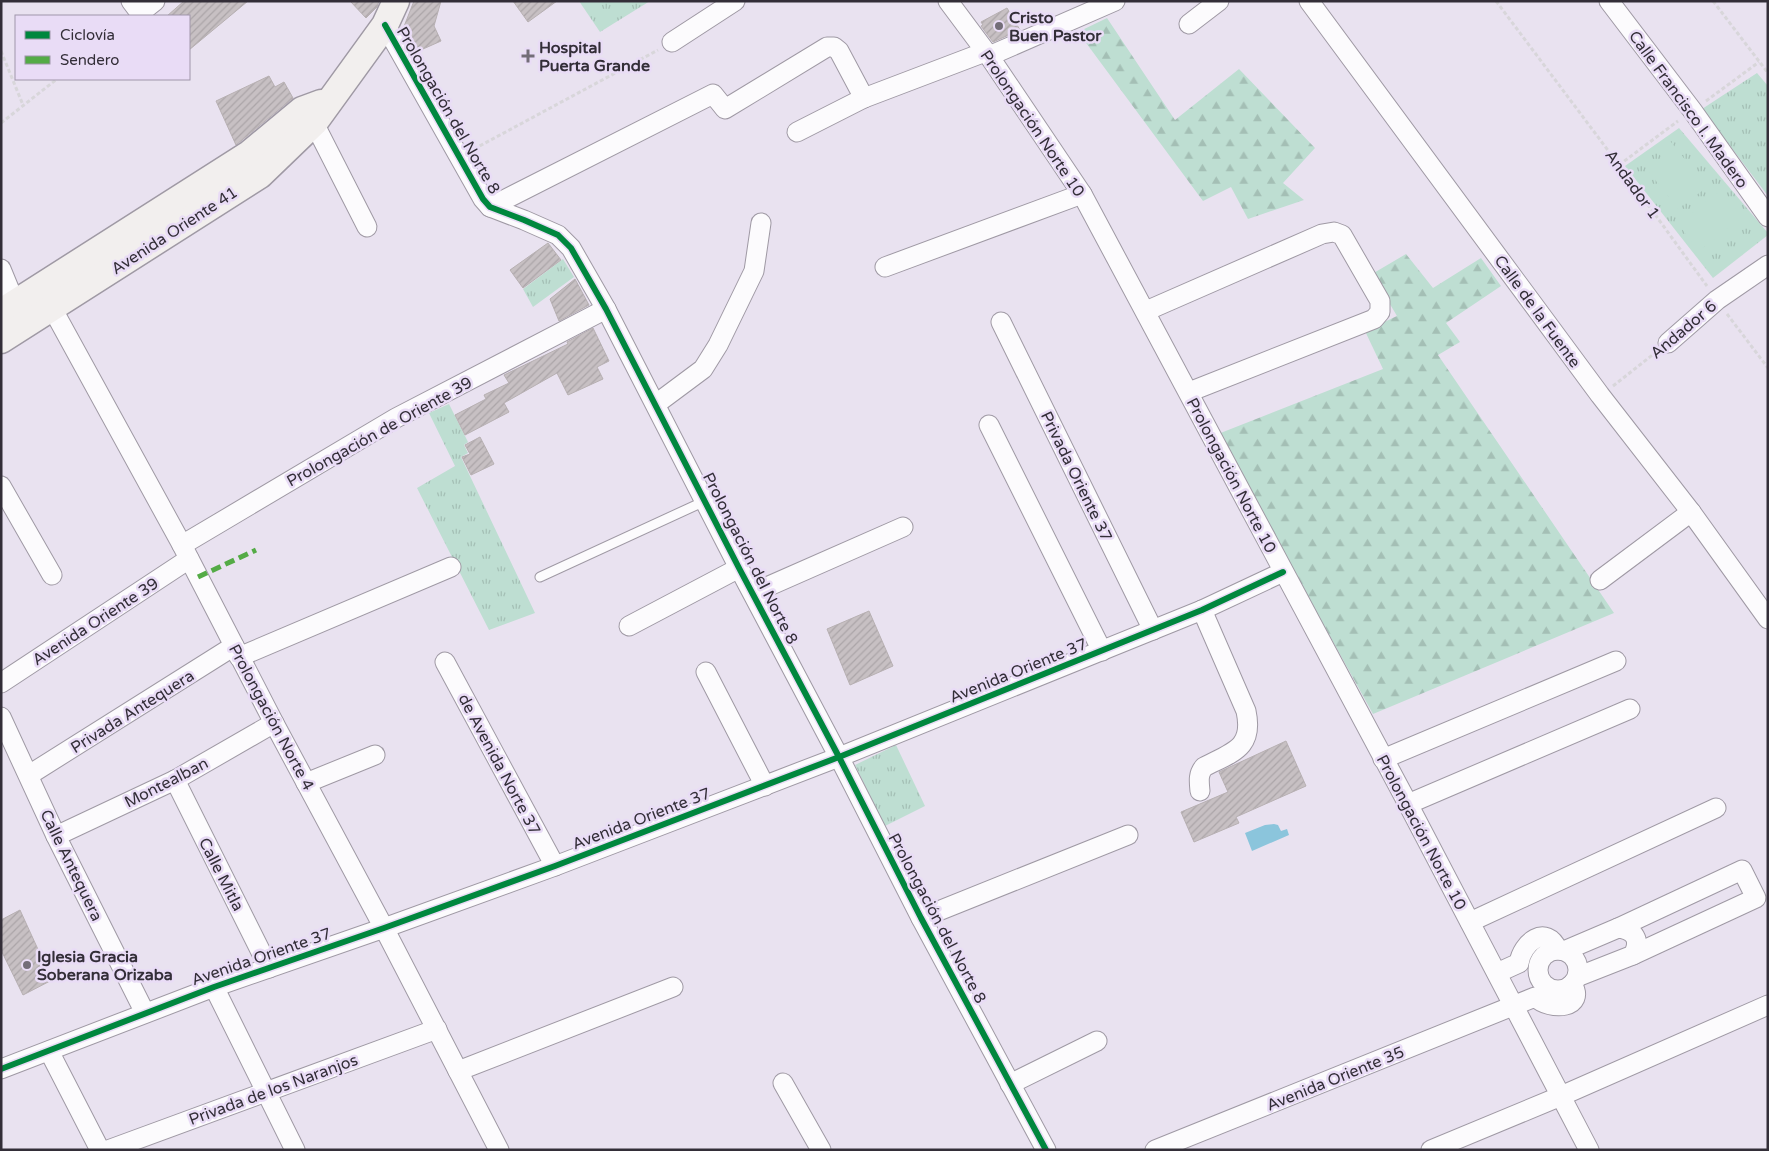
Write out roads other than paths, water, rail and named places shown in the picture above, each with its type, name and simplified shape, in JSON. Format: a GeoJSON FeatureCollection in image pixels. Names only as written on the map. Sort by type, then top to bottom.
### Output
{"type":"FeatureCollection","features":[{"type":"Feature","properties":{"kind":"street"},"geometry":{"type":"LineString","coordinates":[[136,7],[155,1]]}},
{"type":"Feature","properties":{"kind":"street","name":"Avenida Oriente 41"},"geometry":{"type":"LineString","coordinates":[[8,308],[46,297],[260,174],[308,117],[329,100],[385,25],[396,1]]}},
{"type":"Feature","properties":{"kind":"street"},"geometry":{"type":"LineString","coordinates":[[672,42],[735,1]]}},
{"type":"Feature","properties":{"kind":"street","name":"Prolongación Norte 10"},"geometry":{"type":"LineString","coordinates":[[948,1],[987,54],[1082,194],[1408,804],[1589,1150]]}},
{"type":"Feature","properties":{"kind":"street"},"geometry":{"type":"LineString","coordinates":[[797,132],[864,98],[987,54],[1115,1]]}},
{"type":"Feature","properties":{"kind":"street"},"geometry":{"type":"LineString","coordinates":[[1189,24],[1219,1]]}},
{"type":"Feature","properties":{"kind":"street","name":"Calle de la Fuente"},"geometry":{"type":"LineString","coordinates":[[1309,1],[1600,395],[1691,512],[1768,620]]}},
{"type":"Feature","properties":{"kind":"street","name":"Calle Francisco I. Madero"},"geometry":{"type":"LineString","coordinates":[[1609,1],[1692,110],[1768,217]]}},
{"type":"Feature","properties":{"kind":"street","name":"Prolongación del Norte 8"},"geometry":{"type":"LineString","coordinates":[[385,25],[458,158],[483,199],[490,207],[558,236],[571,248],[606,309],[921,918],[1046,1150]]}},
{"type":"Feature","properties":{"kind":"street"},"geometry":{"type":"LineString","coordinates":[[490,207],[712,94],[725,109],[826,48],[834,47],[839,51],[864,98]]}},
{"type":"Feature","properties":{"kind":"street"},"geometry":{"type":"LineString","coordinates":[[308,117],[367,227]]}},
{"type":"Feature","properties":{"kind":"street"},"geometry":{"type":"LineString","coordinates":[[885,267],[1082,194]]}},
{"type":"Feature","properties":{"kind":"street"},"geometry":{"type":"LineString","coordinates":[[656,404],[702,369],[718,345],[754,271],[761,222]]}},
{"type":"Feature","properties":{"kind":"street"},"geometry":{"type":"LineString","coordinates":[[1146,311],[1322,234],[1334,232],[1342,236],[1380,301],[1380,312],[1374,318],[1189,392]]}},
{"type":"Feature","properties":{"kind":"street","name":"Andador 6"},"geometry":{"type":"LineString","coordinates":[[1668,343],[1717,300],[1768,266]]}},
{"type":"Feature","properties":{"kind":"street"},"geometry":{"type":"LineString","coordinates":[[1,269],[8,308]]}},
{"type":"Feature","properties":{"kind":"street","name":"Avenida Oriente 41"},"geometry":{"type":"LineString","coordinates":[[1,340],[46,297]]}},
{"type":"Feature","properties":{"kind":"street","name":"Prolongación Norte 4"},"geometry":{"type":"LineString","coordinates":[[46,297],[185,552],[499,1150]]}},
{"type":"Feature","properties":{"kind":"street","name":"Prolongación de Oriente 39"},"geometry":{"type":"LineString","coordinates":[[185,552],[396,418],[606,309]]}},
{"type":"Feature","properties":{"kind":"street","name":"Privada Oriente 37"},"geometry":{"type":"LineString","coordinates":[[1001,322],[1153,630]]}},
{"type":"Feature","properties":{"kind":"street"},"geometry":{"type":"LineString","coordinates":[[989,425],[1102,651]]}},
{"type":"Feature","properties":{"kind":"street"},"geometry":{"type":"LineString","coordinates":[[1,486],[52,575]]}},
{"type":"Feature","properties":{"kind":"street"},"geometry":{"type":"LineString","coordinates":[[1600,580],[1691,512]]}},
{"type":"Feature","properties":{"kind":"street"},"geometry":{"type":"LineString","coordinates":[[753,593],[903,527]]}},
{"type":"Feature","properties":{"kind":"street","name":"Avenida Oriente 39"},"geometry":{"type":"LineString","coordinates":[[1,683],[185,552]]}},
{"type":"Feature","properties":{"kind":"street","name":"Privada Antequera"},"geometry":{"type":"LineString","coordinates":[[29,775],[237,651],[451,568]]}},
{"type":"Feature","properties":{"kind":"street"},"geometry":{"type":"LineString","coordinates":[[629,626],[739,568]]}},
{"type":"Feature","properties":{"kind":"street","name":"Avenida Oriente 37"},"geometry":{"type":"LineString","coordinates":[[1,1069],[214,987],[555,866],[765,786],[1202,610],[1283,572]]}},
{"type":"Feature","properties":{"kind":"street"},"geometry":{"type":"LineString","coordinates":[[1200,790],[1199,777],[1204,766],[1235,751],[1247,737],[1249,725],[1246,711],[1202,610]]}},
{"type":"Feature","properties":{"kind":"street"},"geometry":{"type":"LineString","coordinates":[[1383,759],[1616,661]]}},
{"type":"Feature","properties":{"kind":"street","name":"de Avenida Norte 37"},"geometry":{"type":"LineString","coordinates":[[445,662],[555,866]]}},
{"type":"Feature","properties":{"kind":"street"},"geometry":{"type":"LineString","coordinates":[[706,672],[765,786]]}},
{"type":"Feature","properties":{"kind":"street"},"geometry":{"type":"LineString","coordinates":[[1408,804],[1630,709]]}},
{"type":"Feature","properties":{"kind":"street","name":"Calle Antequera"},"geometry":{"type":"LineString","coordinates":[[1,716],[56,836],[145,1013]]}},
{"type":"Feature","properties":{"kind":"street","name":"Montealban"},"geometry":{"type":"LineString","coordinates":[[56,836],[175,780],[274,723]]}},
{"type":"Feature","properties":{"kind":"street"},"geometry":{"type":"LineString","coordinates":[[306,783],[375,755]]}},
{"type":"Feature","properties":{"kind":"street","name":"Calle Mitla"},"geometry":{"type":"LineString","coordinates":[[175,780],[269,968]]}},
{"type":"Feature","properties":{"kind":"street"},"geometry":{"type":"LineString","coordinates":[[1470,922],[1716,808]]}},
{"type":"Feature","properties":{"kind":"street"},"geometry":{"type":"LineString","coordinates":[[921,918],[1128,835]]}},
{"type":"Feature","properties":{"kind":"street"},"geometry":{"type":"LineString","coordinates":[[1742,870],[1756,898],[1574,981],[1567,988],[1555,989],[1549,987],[1540,978],[1538,966],[1551,952],[1561,950],[1618,928],[1742,870]]}},
{"type":"Feature","properties":{"kind":"street"},"geometry":{"type":"LineString","coordinates":[[1618,928],[1628,929],[1635,936],[1637,948],[1633,955]]}},
{"type":"Feature","properties":{"kind":"street"},"geometry":{"type":"LineString","coordinates":[[1497,973],[1519,963],[1520,955],[1525,947],[1546,936],[1551,938],[1561,950],[1575,959],[1578,966],[1574,981]]}},
{"type":"Feature","properties":{"kind":"street","name":"Avenida Oriente 35"},"geometry":{"type":"LineString","coordinates":[[1155,1150],[1535,997],[1542,1003],[1550,1006],[1568,1004],[1575,997],[1574,981]]}},
{"type":"Feature","properties":{"kind":"street"},"geometry":{"type":"LineString","coordinates":[[214,987],[295,1150]]}},
{"type":"Feature","properties":{"kind":"street"},"geometry":{"type":"LineString","coordinates":[[458,1071],[673,987]]}},
{"type":"Feature","properties":{"kind":"street"},"geometry":{"type":"LineString","coordinates":[[1431,1150],[1561,1096],[1768,1005]]}},
{"type":"Feature","properties":{"kind":"street","name":"Privada de los Naranjos"},"geometry":{"type":"LineString","coordinates":[[108,1150],[436,1029]]}},
{"type":"Feature","properties":{"kind":"street"},"geometry":{"type":"LineString","coordinates":[[1010,1084],[1097,1041]]}},
{"type":"Feature","properties":{"kind":"street"},"geometry":{"type":"LineString","coordinates":[[49,1051],[100,1150]]}},
{"type":"Feature","properties":{"kind":"street"},"geometry":{"type":"LineString","coordinates":[[783,1083],[821,1150]]}},
{"type":"Feature","properties":{"kind":"lane"},"geometry":{"type":"LineString","coordinates":[[540,577],[705,501]]}},
{"type":"Feature","properties":{"kind":"water"},"geometry":{"type":"Polygon","coordinates":[[[1265,825],[1278,825],[1281,831],[1287,829],[1289,835],[1252,851],[1245,833],[1265,825]]]}},
{"type":"Feature","properties":{"kind":"place","name":"Cristo Buen Pastor"},"geometry":{"type":"Point","coordinates":[999,26]}},
{"type":"Feature","properties":{"kind":"place","name":"Hospital Puerta Grande"},"geometry":{"type":"Point","coordinates":[528,56]}},
{"type":"Feature","properties":{"kind":"place","name":"Iglesia Gracia Soberana Orizaba"},"geometry":{"type":"Point","coordinates":[27,965]}}]}
